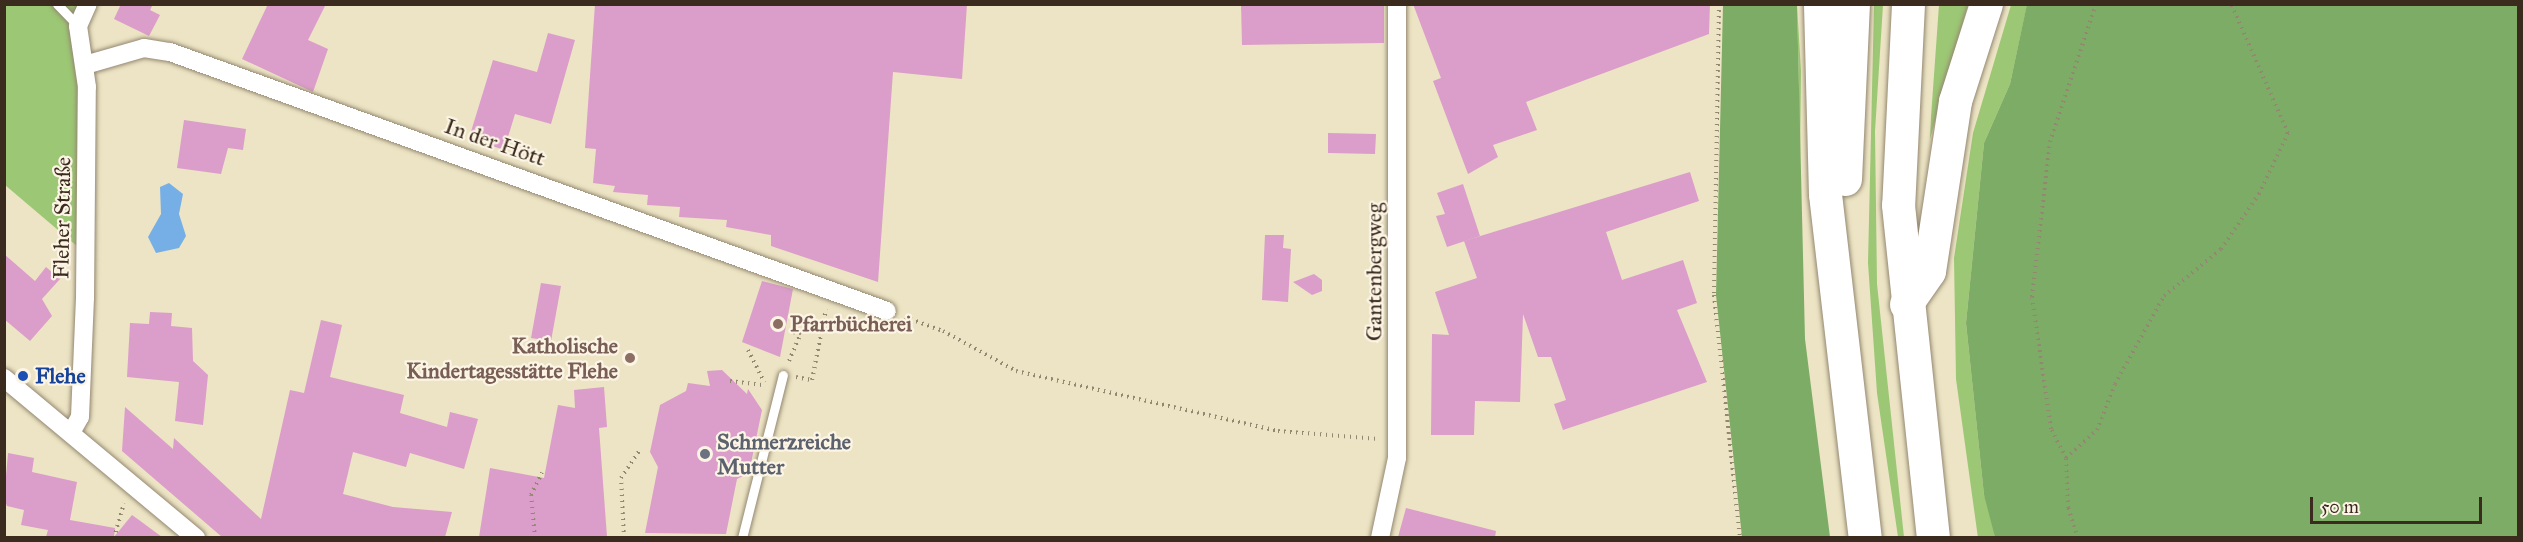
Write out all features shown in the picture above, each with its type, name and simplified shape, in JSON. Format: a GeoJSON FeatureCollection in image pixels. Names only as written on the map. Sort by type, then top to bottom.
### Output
{"type":"FeatureCollection","features":[{"type":"Feature","properties":{"kind":"highway"},"geometry":{"type":"LineString","coordinates":[[1820,4],[1825,194],[1865,537]]}},
{"type":"Feature","properties":{"kind":"highway"},"geometry":{"type":"LineString","coordinates":[[1842,350],[1853,4]]}},
{"type":"Feature","properties":{"kind":"highway"},"geometry":{"type":"LineString","coordinates":[[1908,4],[1898,205],[1905,304],[1934,537]]}},
{"type":"Feature","properties":{"kind":"highway"},"geometry":{"type":"LineString","coordinates":[[1905,304],[1929,271],[1955,101],[1986,4]]}},
{"type":"Feature","properties":{"kind":"street"},"geometry":{"type":"LineString","coordinates":[[78,26],[88,4]]}},
{"type":"Feature","properties":{"kind":"street","name":"Gantenbergweg"},"geometry":{"type":"LineString","coordinates":[[1380,537],[1397,441],[1397,4]]}},
{"type":"Feature","properties":{"kind":"street","name":"Fleher Straße"},"geometry":{"type":"LineString","coordinates":[[71,433],[80,417],[85,310],[85,64],[78,26]]}},
{"type":"Feature","properties":{"kind":"street","name":"In der Hött"},"geometry":{"type":"LineString","coordinates":[[85,64],[144,48],[170,52],[831,288],[886,310]]}},
{"type":"Feature","properties":{"kind":"street"},"geometry":{"type":"LineString","coordinates":[[4,378],[196,537]]}},
{"type":"Feature","properties":{"kind":"lane"},"geometry":{"type":"LineString","coordinates":[[57,4],[78,26]]}},
{"type":"Feature","properties":{"kind":"lane"},"geometry":{"type":"LineString","coordinates":[[742,537],[783,375]]}},
{"type":"Feature","properties":{"kind":"path"},"geometry":{"type":"LineString","coordinates":[[1719,4],[1714,295],[1740,537]]}},
{"type":"Feature","properties":{"kind":"path"},"geometry":{"type":"LineString","coordinates":[[2078,537],[2067,508],[2066,458],[2051,429],[2032,297],[2050,142],[2096,4]]}},
{"type":"Feature","properties":{"kind":"path"},"geometry":{"type":"LineString","coordinates":[[2066,458],[2097,430],[2115,384],[2164,296],[2221,249],[2259,194],[2288,133],[2231,4]]}},
{"type":"Feature","properties":{"kind":"path"},"geometry":{"type":"LineString","coordinates":[[792,332],[801,333],[783,375],[812,380],[831,288]]}},
{"type":"Feature","properties":{"kind":"path"},"geometry":{"type":"LineString","coordinates":[[886,310],[943,331],[1016,371],[1278,430],[1397,441]]}},
{"type":"Feature","properties":{"kind":"path"},"geometry":{"type":"LineString","coordinates":[[748,350],[766,385]]}},
{"type":"Feature","properties":{"kind":"path"},"geometry":{"type":"LineString","coordinates":[[730,381],[780,387]]}},
{"type":"Feature","properties":{"kind":"path"},"geometry":{"type":"LineString","coordinates":[[624,537],[621,478],[639,451]]}},
{"type":"Feature","properties":{"kind":"path"},"geometry":{"type":"LineString","coordinates":[[535,537],[531,495],[542,471]]}},
{"type":"Feature","properties":{"kind":"path"},"geometry":{"type":"LineString","coordinates":[[114,537],[133,486]]}},
{"type":"Feature","properties":{"kind":"green space"},"geometry":{"type":"Polygon","coordinates":[[[2027,4],[2518,5],[2518,537],[1995,537],[1984,495],[1966,323],[1984,143],[2010,84],[2027,4]]]}},
{"type":"Feature","properties":{"kind":"green space"},"geometry":{"type":"Polygon","coordinates":[[[5,5],[84,5],[89,80],[78,247],[5,185],[5,5]]]}},
{"type":"Feature","properties":{"kind":"green space"},"geometry":{"type":"Polygon","coordinates":[[[1723,5],[1797,5],[1805,339],[1830,537],[1742,537],[1716,295],[1723,5]]]}},
{"type":"Feature","properties":{"kind":"green space"},"geometry":{"type":"Polygon","coordinates":[[[1797,5],[1801,71],[1799,250],[1799,90],[1797,5]]]}},
{"type":"Feature","properties":{"kind":"green space"},"geometry":{"type":"Polygon","coordinates":[[[1874,5],[1883,5],[1875,131],[1877,284],[1904,537],[1898,537],[1877,393],[1868,263],[1874,5]]]}},
{"type":"Feature","properties":{"kind":"green space"},"geometry":{"type":"Polygon","coordinates":[[[1939,5],[1968,5],[1930,139],[1931,117],[1939,5]]]}},
{"type":"Feature","properties":{"kind":"green space"},"geometry":{"type":"Polygon","coordinates":[[[2011,5],[2027,5],[2010,84],[1984,143],[1966,323],[1984,495],[1994,518],[1995,538],[1978,538],[1956,379],[1954,258],[1973,133],[2011,5]]]}},
{"type":"Feature","properties":{"kind":"water"},"geometry":{"type":"Polygon","coordinates":[[[169,183],[183,194],[179,214],[186,236],[179,248],[156,253],[148,237],[161,214],[160,187],[169,183]]]}},
{"type":"Feature","properties":{"kind":"building"},"geometry":{"type":"Polygon","coordinates":[[[121,4],[153,4],[150,10],[160,15],[149,36],[114,19],[121,4]]]}},
{"type":"Feature","properties":{"kind":"building"},"geometry":{"type":"Polygon","coordinates":[[[268,4],[326,4],[308,40],[328,49],[313,92],[242,59],[268,4]]]}},
{"type":"Feature","properties":{"kind":"building"},"geometry":{"type":"Polygon","coordinates":[[[595,4],[967,4],[962,79],[893,72],[878,282],[771,246],[771,235],[726,227],[727,220],[679,217],[680,207],[647,205],[648,195],[613,192],[615,186],[593,183],[596,149],[585,148],[595,4]]]}},
{"type":"Feature","properties":{"kind":"building"},"geometry":{"type":"Polygon","coordinates":[[[1241,4],[1384,4],[1384,43],[1242,45],[1241,4]]]}},
{"type":"Feature","properties":{"kind":"building"},"geometry":{"type":"Polygon","coordinates":[[[1413,4],[1710,4],[1709,34],[1526,102],[1537,130],[1493,145],[1498,157],[1468,174],[1433,81],[1441,78],[1413,4]]]}},
{"type":"Feature","properties":{"kind":"building"},"geometry":{"type":"Polygon","coordinates":[[[548,33],[575,40],[551,124],[515,114],[504,150],[469,138],[493,60],[537,72],[548,33]]]}},
{"type":"Feature","properties":{"kind":"building"},"geometry":{"type":"Polygon","coordinates":[[[184,120],[246,129],[243,150],[228,148],[221,174],[177,168],[184,120]]]}},
{"type":"Feature","properties":{"kind":"building"},"geometry":{"type":"Polygon","coordinates":[[[1328,133],[1376,134],[1375,154],[1328,153],[1328,133]]]}},
{"type":"Feature","properties":{"kind":"building"},"geometry":{"type":"Polygon","coordinates":[[[1690,172],[1699,201],[1606,232],[1622,280],[1683,260],[1697,303],[1677,310],[1707,382],[1563,430],[1554,404],[1566,400],[1551,357],[1538,357],[1523,314],[1520,402],[1475,401],[1474,435],[1431,435],[1432,334],[1449,335],[1435,292],[1477,278],[1464,241],[1690,172]]]}},
{"type":"Feature","properties":{"kind":"building"},"geometry":{"type":"Polygon","coordinates":[[[1463,184],[1480,236],[1447,247],[1436,216],[1445,214],[1437,193],[1463,184]]]}},
{"type":"Feature","properties":{"kind":"building"},"geometry":{"type":"Polygon","coordinates":[[[1265,235],[1284,235],[1283,248],[1291,249],[1288,302],[1262,300],[1265,235]]]}},
{"type":"Feature","properties":{"kind":"building"},"geometry":{"type":"Polygon","coordinates":[[[4,254],[35,281],[46,267],[60,279],[42,299],[52,316],[30,341],[4,319],[4,254]]]}},
{"type":"Feature","properties":{"kind":"building"},"geometry":{"type":"Polygon","coordinates":[[[1314,274],[1322,280],[1322,291],[1312,295],[1293,282],[1314,274]]]}},
{"type":"Feature","properties":{"kind":"building"},"geometry":{"type":"Polygon","coordinates":[[[762,281],[793,289],[780,357],[742,342],[762,281]]]}},
{"type":"Feature","properties":{"kind":"building"},"geometry":{"type":"Polygon","coordinates":[[[541,283],[561,286],[551,341],[531,338],[541,283]]]}},
{"type":"Feature","properties":{"kind":"building"},"geometry":{"type":"Polygon","coordinates":[[[150,312],[172,313],[171,326],[192,328],[193,361],[208,375],[203,425],[175,421],[179,382],[127,377],[130,323],[149,324],[150,312]]]}},
{"type":"Feature","properties":{"kind":"building"},"geometry":{"type":"Polygon","coordinates":[[[321,320],[342,325],[330,377],[404,395],[400,413],[447,427],[450,412],[478,419],[464,469],[410,453],[406,467],[353,452],[343,494],[393,507],[452,512],[445,537],[222,537],[122,451],[125,407],[173,449],[174,438],[261,519],[290,390],[304,393],[321,320]]]}},
{"type":"Feature","properties":{"kind":"building","name":"Schmerzreiche Mutter"},"geometry":{"type":"Polygon","coordinates":[[[722,370],[747,394],[748,389],[762,410],[749,473],[737,479],[726,534],[645,533],[658,467],[650,452],[660,405],[686,391],[688,383],[710,386],[707,371],[722,370]]]}},
{"type":"Feature","properties":{"kind":"building"},"geometry":{"type":"Polygon","coordinates":[[[604,387],[607,427],[599,428],[607,537],[479,537],[490,468],[544,478],[558,405],[575,408],[574,390],[604,387]]]}},
{"type":"Feature","properties":{"kind":"building"},"geometry":{"type":"Polygon","coordinates":[[[8,453],[34,458],[32,472],[77,482],[70,520],[115,528],[114,537],[46,537],[48,530],[21,525],[24,510],[7,506],[4,499],[8,453]]]}},
{"type":"Feature","properties":{"kind":"building"},"geometry":{"type":"Polygon","coordinates":[[[1406,508],[1496,531],[1495,537],[1398,537],[1406,508]]]}},
{"type":"Feature","properties":{"kind":"building"},"geometry":{"type":"Polygon","coordinates":[[[132,515],[139,520],[162,537],[114,537],[132,515]]]}},
{"type":"Feature","properties":{"kind":"place","name":"Pfarrbücherei"},"geometry":{"type":"Point","coordinates":[778,324]}},
{"type":"Feature","properties":{"kind":"place","name":"Katholische Kindertagesstätte Flehe"},"geometry":{"type":"Point","coordinates":[630,358]}},
{"type":"Feature","properties":{"kind":"place","name":"Flehe"},"geometry":{"type":"Point","coordinates":[23,376]}},
{"type":"Feature","properties":{"kind":"place","name":"Schmerzreiche Mutter"},"geometry":{"type":"Point","coordinates":[705,454]}}]}
